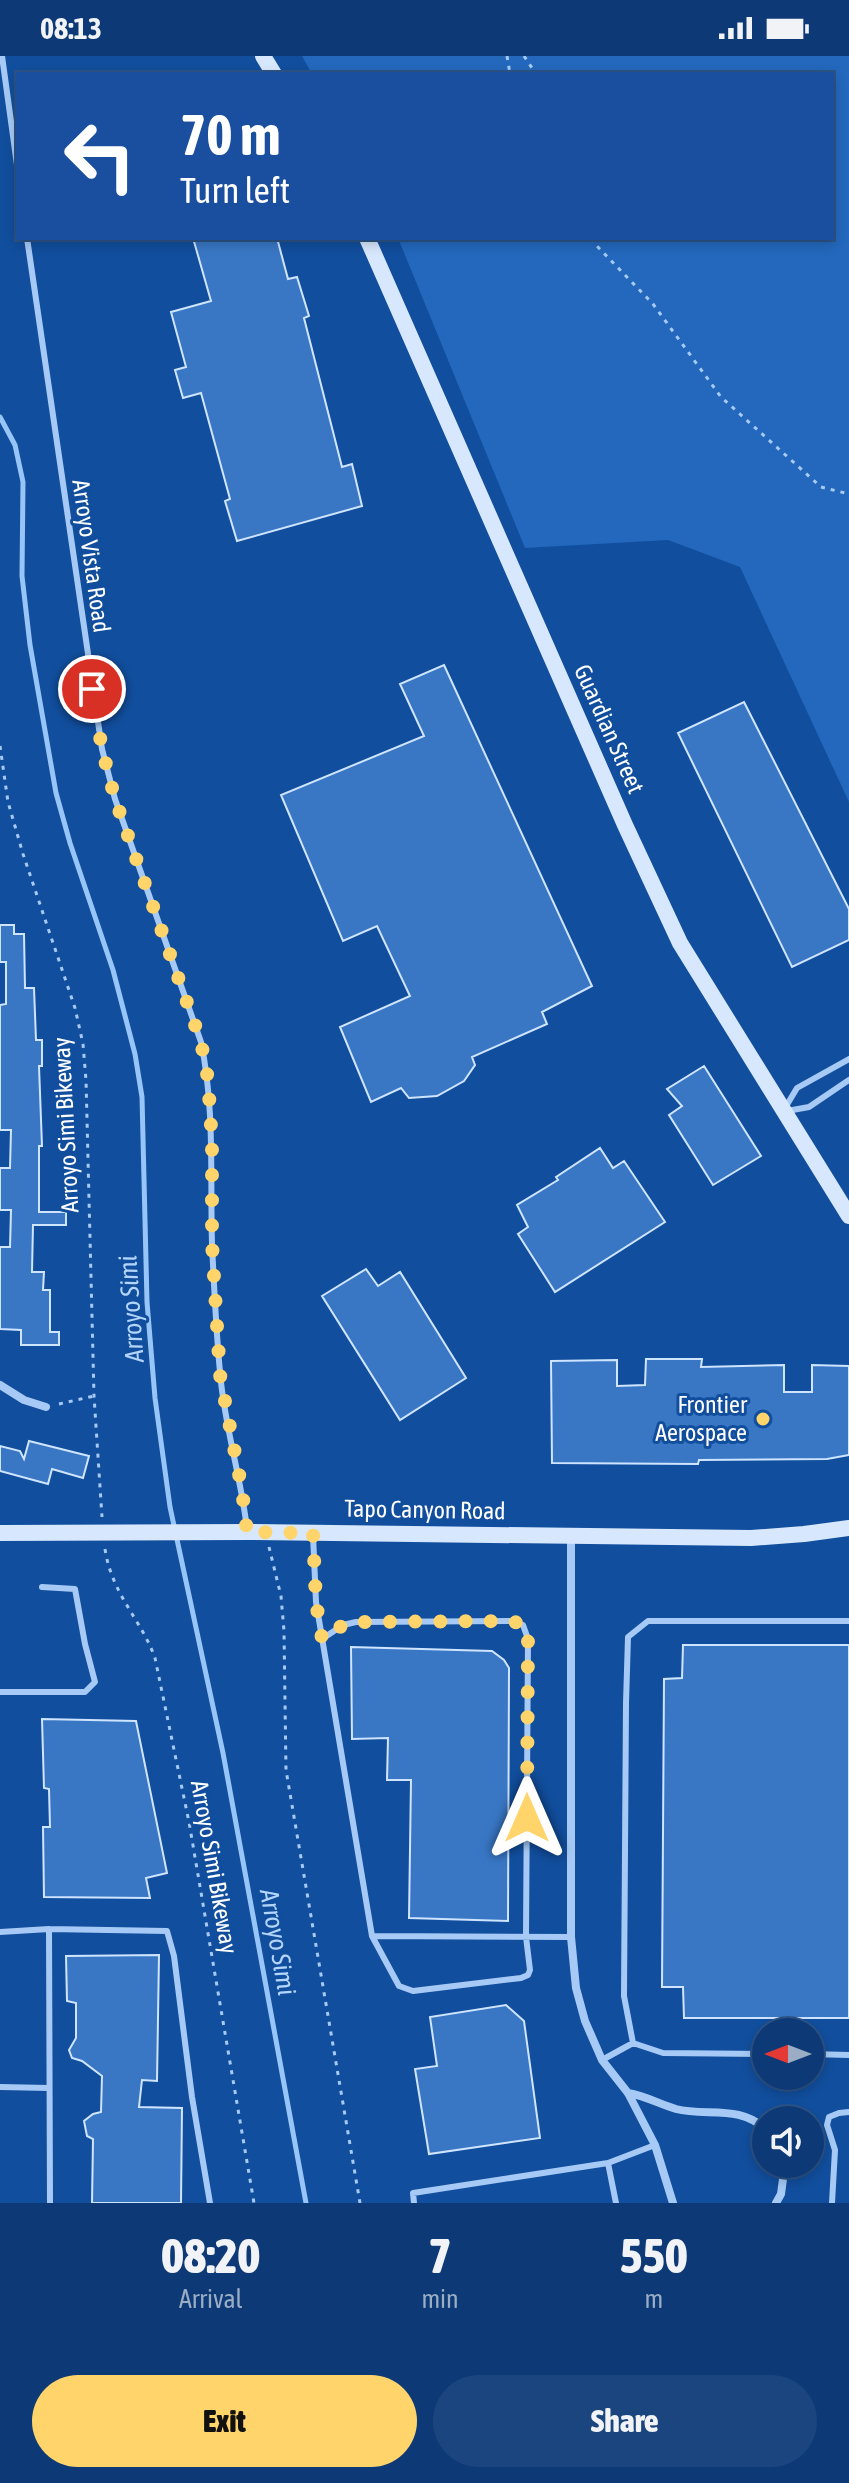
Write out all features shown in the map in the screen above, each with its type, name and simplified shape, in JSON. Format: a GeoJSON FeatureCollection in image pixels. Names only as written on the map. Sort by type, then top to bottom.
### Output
{"type":"FeatureCollection","features":[{"type":"Feature","properties":{"kind":"street","name":"Guardian Street"},"geometry":{"type":"LineString","coordinates":[[368,240],[680,943],[849,1216]]}},
{"type":"Feature","properties":{"kind":"street"},"geometry":{"type":"LineString","coordinates":[[0,1385],[24,1400],[46,1407]]}},
{"type":"Feature","properties":{"kind":"street","name":"Tapo Canyon Road"},"geometry":{"type":"LineString","coordinates":[[0,1533],[247,1532],[751,1538],[849,1528]]}},
{"type":"Feature","properties":{"kind":"street"},"geometry":{"type":"LineString","coordinates":[[571,1537],[571,1937],[576,1988],[585,2021],[602,2060],[628,2093],[655,2145],[673,2203]]}},
{"type":"Feature","properties":{"kind":"street"},"geometry":{"type":"LineString","coordinates":[[628,2093],[645,2096],[673,2108],[691,2112],[720,2111],[752,2122]]}},
{"type":"Feature","properties":{"kind":"street"},"geometry":{"type":"LineString","coordinates":[[776,2203],[783,2178]]}},
{"type":"Feature","properties":{"kind":"lane"},"geometry":{"type":"LineString","coordinates":[[2,56],[16,158]]}},
{"type":"Feature","properties":{"kind":"lane","name":"Arroyo Vista Road"},"geometry":{"type":"LineString","coordinates":[[27,240],[102,749],[115,799],[201,1042],[208,1079],[212,1142],[212,1243],[220,1375],[247,1532]]}},
{"type":"Feature","properties":{"kind":"lane"},"geometry":{"type":"LineString","coordinates":[[783,1111],[797,1088],[849,1059]]}},
{"type":"Feature","properties":{"kind":"lane"},"geometry":{"type":"LineString","coordinates":[[783,1111],[809,1107],[849,1080]]}},
{"type":"Feature","properties":{"kind":"lane"},"geometry":{"type":"LineString","coordinates":[[313,1533],[316,1602],[322,1639],[372,1936],[399,1986],[413,1991],[528,1975],[528,1639],[523,1625],[512,1621],[356,1622],[343,1625],[322,1639]]}},
{"type":"Feature","properties":{"kind":"lane"},"geometry":{"type":"LineString","coordinates":[[0,1692],[85,1692],[95,1682],[75,1589],[42,1587]]}},
{"type":"Feature","properties":{"kind":"lane"},"geometry":{"type":"LineString","coordinates":[[633,2043],[624,1996],[628,1637],[648,1621],[849,1621]]}},
{"type":"Feature","properties":{"kind":"lane"},"geometry":{"type":"LineString","coordinates":[[0,1932],[49,1929],[167,1931],[174,1956],[192,2097],[210,2203]]}},
{"type":"Feature","properties":{"kind":"lane"},"geometry":{"type":"LineString","coordinates":[[49,1929],[50,2203]]}},
{"type":"Feature","properties":{"kind":"lane"},"geometry":{"type":"LineString","coordinates":[[372,1936],[571,1937]]}},
{"type":"Feature","properties":{"kind":"lane"},"geometry":{"type":"LineString","coordinates":[[602,2060],[633,2043],[663,2053],[752,2054]]}},
{"type":"Feature","properties":{"kind":"lane"},"geometry":{"type":"LineString","coordinates":[[824,2054],[849,2055]]}},
{"type":"Feature","properties":{"kind":"lane"},"geometry":{"type":"LineString","coordinates":[[0,2087],[49,2088]]}},
{"type":"Feature","properties":{"kind":"lane"},"geometry":{"type":"LineString","coordinates":[[832,2203],[835,2150],[827,2125],[829,2117],[849,2112]]}},
{"type":"Feature","properties":{"kind":"lane"},"geometry":{"type":"LineString","coordinates":[[414,2203],[413,2193],[608,2163],[655,2145]]}},
{"type":"Feature","properties":{"kind":"lane"},"geometry":{"type":"LineString","coordinates":[[608,2163],[616,2203]]}},
{"type":"Feature","properties":{"kind":"path"},"geometry":{"type":"LineString","coordinates":[[593,240],[653,304],[721,397],[821,487],[849,494]]}},
{"type":"Feature","properties":{"kind":"path","name":"Arroyo Simi Bikeway"},"geometry":{"type":"LineString","coordinates":[[0,746],[8,802],[36,900],[75,1008],[83,1044],[94,1396],[102,1514]]}},
{"type":"Feature","properties":{"kind":"path"},"geometry":{"type":"LineString","coordinates":[[46,1407],[94,1396]]}},
{"type":"Feature","properties":{"kind":"path"},"geometry":{"type":"LineString","coordinates":[[269,1533],[269,1552],[281,1596],[284,1631],[286,1770],[360,2203]]}},
{"type":"Feature","properties":{"kind":"path","name":"Arroyo Simi Bikeway"},"geometry":{"type":"LineString","coordinates":[[105,1548],[116,1587],[155,1658],[189,1822],[254,2203]]}},
{"type":"Feature","properties":{"kind":"shaded area"},"geometry":{"type":"Polygon","coordinates":[[[302,56],[849,56],[849,802],[740,567],[668,540],[525,548],[399,240],[834,240],[834,72],[311,72],[302,56]]]}},
{"type":"Feature","properties":{"kind":"building"},"geometry":{"type":"Polygon","coordinates":[[[194,240],[278,240],[288,279],[297,277],[309,316],[304,318],[342,467],[352,464],[362,506],[237,541],[225,501],[230,499],[201,393],[183,398],[175,370],[186,367],[171,312],[211,301],[194,240]]]}},
{"type":"Feature","properties":{"kind":"building"},"geometry":{"type":"Polygon","coordinates":[[[444,665],[592,986],[542,1012],[547,1024],[472,1057],[475,1065],[464,1081],[437,1096],[409,1098],[401,1088],[371,1102],[340,1027],[410,996],[377,926],[343,941],[281,795],[424,736],[400,684],[444,665]]]}},
{"type":"Feature","properties":{"kind":"building"},"geometry":{"type":"Polygon","coordinates":[[[744,702],[849,909],[849,940],[792,967],[678,733],[744,702]]]}},
{"type":"Feature","properties":{"kind":"building"},"geometry":{"type":"Polygon","coordinates":[[[0,925],[14,925],[14,934],[24,934],[25,988],[34,988],[36,1040],[42,1040],[42,1066],[39,1066],[42,1146],[39,1146],[39,1212],[66,1212],[66,1225],[33,1225],[32,1272],[44,1272],[43,1290],[50,1290],[50,1332],[59,1332],[59,1345],[21,1345],[21,1330],[0,1329],[0,1247],[10,1247],[11,1210],[0,1210],[0,1168],[10,1168],[11,1130],[0,1130],[0,1005],[6,1004],[6,962],[0,962],[0,925]]]}},
{"type":"Feature","properties":{"kind":"building"},"geometry":{"type":"Polygon","coordinates":[[[704,1066],[761,1156],[713,1185],[669,1115],[682,1106],[667,1089],[704,1066]]]}},
{"type":"Feature","properties":{"kind":"building"},"geometry":{"type":"Polygon","coordinates":[[[600,1148],[613,1168],[624,1161],[665,1222],[555,1292],[518,1234],[528,1227],[517,1205],[558,1180],[556,1177],[600,1148]]]}},
{"type":"Feature","properties":{"kind":"building"},"geometry":{"type":"Polygon","coordinates":[[[366,1269],[378,1286],[400,1272],[466,1378],[400,1420],[322,1296],[366,1269]]]}},
{"type":"Feature","properties":{"kind":"building"},"geometry":{"type":"Polygon","coordinates":[[[646,1359],[702,1359],[701,1367],[784,1365],[784,1392],[812,1392],[812,1365],[849,1366],[849,1455],[827,1459],[699,1460],[698,1464],[552,1463],[551,1361],[617,1360],[617,1386],[645,1385],[646,1359]]]}},
{"type":"Feature","properties":{"kind":"building"},"geometry":{"type":"Polygon","coordinates":[[[29,1441],[89,1456],[83,1478],[52,1469],[48,1484],[0,1471],[0,1446],[20,1451],[24,1459],[29,1441]]]}},
{"type":"Feature","properties":{"kind":"building"},"geometry":{"type":"Polygon","coordinates":[[[683,1645],[849,1645],[849,2018],[684,2018],[683,1987],[662,1987],[664,1679],[682,1678],[683,1645]]]}},
{"type":"Feature","properties":{"kind":"building"},"geometry":{"type":"Polygon","coordinates":[[[351,1647],[492,1651],[509,1668],[508,1921],[409,1918],[411,1780],[387,1780],[388,1738],[352,1739],[351,1647]]]}},
{"type":"Feature","properties":{"kind":"building"},"geometry":{"type":"Polygon","coordinates":[[[42,1719],[136,1721],[167,1873],[146,1878],[150,1898],[44,1897],[43,1827],[50,1827],[49,1789],[44,1788],[42,1719]]]}},
{"type":"Feature","properties":{"kind":"building"},"geometry":{"type":"Polygon","coordinates":[[[159,1955],[157,2081],[142,2080],[139,2107],[182,2108],[181,2203],[92,2203],[93,2139],[87,2136],[84,2121],[101,2112],[102,2076],[82,2061],[72,2058],[69,2050],[76,2038],[76,2003],[67,2001],[66,1956],[159,1955]]]}},
{"type":"Feature","properties":{"kind":"building"},"geometry":{"type":"Polygon","coordinates":[[[506,2005],[524,2021],[540,2138],[429,2154],[415,2069],[437,2066],[430,2017],[506,2005]]]}},
{"type":"Feature","properties":{"kind":"waterway","name":"Arroyo Simi"},"geometry":{"type":"LineString","coordinates":[[0,417],[15,445],[23,482],[22,576],[30,645],[56,793],[113,970],[135,1054],[142,1097],[147,1302],[155,1398],[170,1507],[223,1753],[306,2203]]}},
{"type":"Feature","properties":{"kind":"place","name":"Frontier Aerospace"},"geometry":{"type":"Point","coordinates":[763,1419]}},
{"type":"Feature","properties":{"kind":"route"},"geometry":{"type":"LineString","coordinates":[[92,689],[102,749],[115,799],[201,1042],[208,1079],[212,1142],[212,1243],[220,1375],[247,1532],[313,1533],[316,1602],[322,1639],[343,1625],[356,1622],[512,1621],[523,1625],[528,1639],[527,1818]]}}]}
